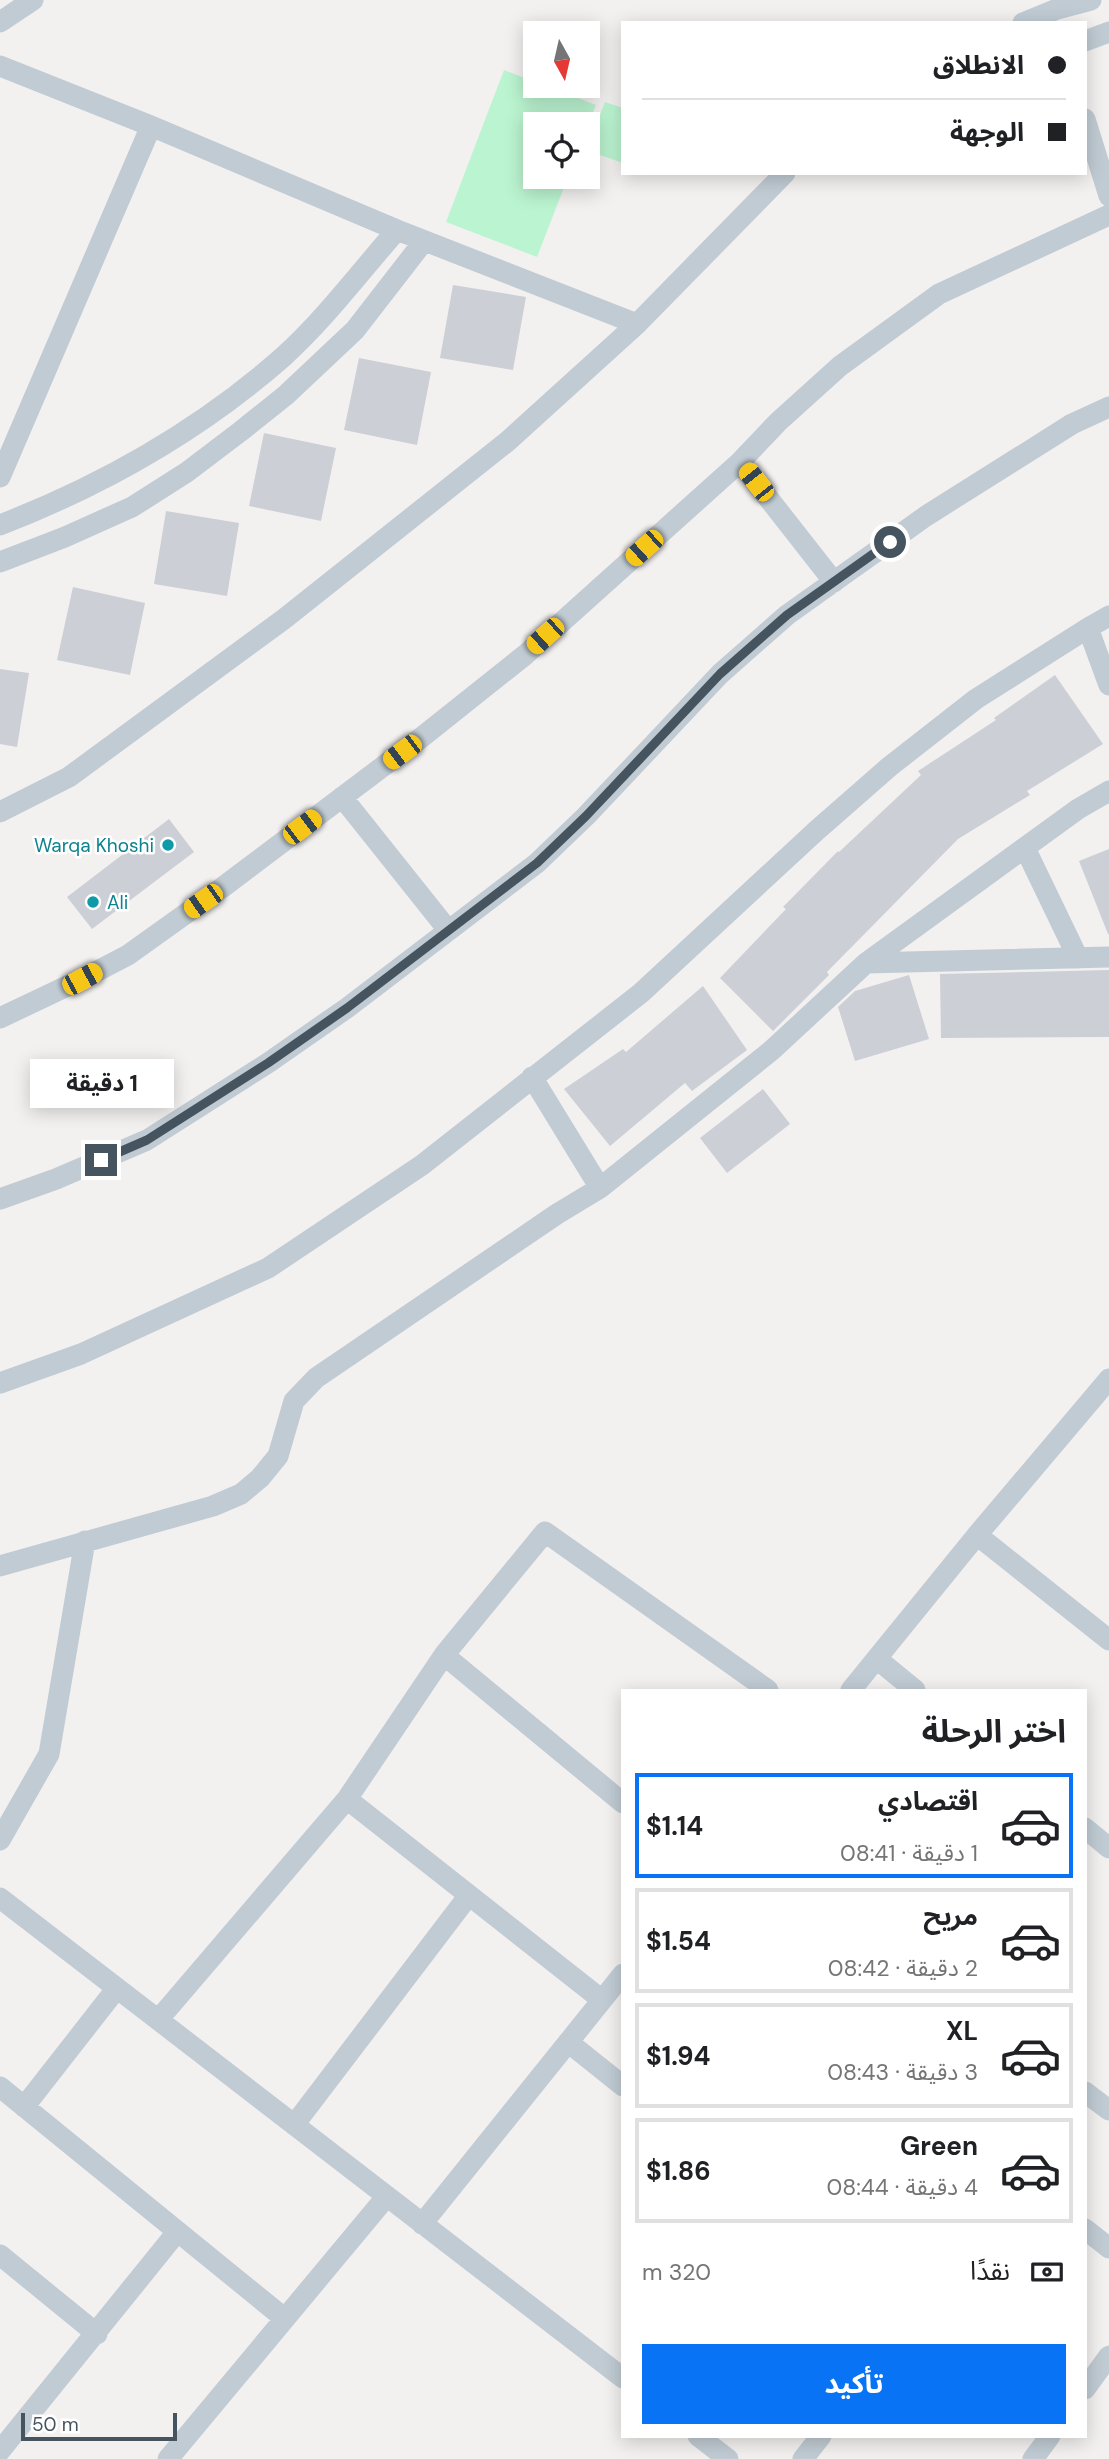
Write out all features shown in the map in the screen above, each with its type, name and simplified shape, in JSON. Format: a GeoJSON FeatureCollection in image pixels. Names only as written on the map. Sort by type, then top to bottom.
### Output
{"type":"FeatureCollection","features":[{"type":"Feature","properties":{"kind":"street"},"geometry":{"type":"LineString","coordinates":[[1,20],[33,0]]}},
{"type":"Feature","properties":{"kind":"street"},"geometry":{"type":"LineString","coordinates":[[1028,21],[1091,0]]}},
{"type":"Feature","properties":{"kind":"street"},"geometry":{"type":"LineString","coordinates":[[1087,40],[1109,32]]}},
{"type":"Feature","properties":{"kind":"street"},"geometry":{"type":"LineString","coordinates":[[0,66],[151,126],[424,241],[637,324]]}},
{"type":"Feature","properties":{"kind":"street"},"geometry":{"type":"LineString","coordinates":[[1087,125],[1109,196]]}},
{"type":"Feature","properties":{"kind":"street"},"geometry":{"type":"LineString","coordinates":[[0,477],[151,126]]}},
{"type":"Feature","properties":{"kind":"street"},"geometry":{"type":"LineString","coordinates":[[0,812],[69,777],[284,619],[508,441],[637,324],[787,175]]}},
{"type":"Feature","properties":{"kind":"street"},"geometry":{"type":"LineString","coordinates":[[0,1018],[128,955],[422,737],[525,654],[740,462],[778,422],[840,366],[939,294],[1109,215]]}},
{"type":"Feature","properties":{"kind":"street"},"geometry":{"type":"LineString","coordinates":[[0,525],[103,480],[193,426],[284,356],[397,230]]}},
{"type":"Feature","properties":{"kind":"street"},"geometry":{"type":"LineString","coordinates":[[0,562],[132,507],[187,472],[230,440],[286,394],[355,330],[424,241]]}},
{"type":"Feature","properties":{"kind":"street"},"geometry":{"type":"LineString","coordinates":[[0,1199],[56,1179],[147,1140],[325,1024],[537,863],[586,816],[720,674],[787,615],[926,516],[1072,425],[1109,407]]}},
{"type":"Feature","properties":{"kind":"street"},"geometry":{"type":"LineString","coordinates":[[740,462],[834,582]]}},
{"type":"Feature","properties":{"kind":"street"},"geometry":{"type":"LineString","coordinates":[[0,1383],[81,1354],[268,1268],[422,1165],[641,993],[889,767],[976,699],[1109,616]]}},
{"type":"Feature","properties":{"kind":"street"},"geometry":{"type":"LineString","coordinates":[[1088,628],[1109,685]]}},
{"type":"Feature","properties":{"kind":"street"},"geometry":{"type":"LineString","coordinates":[[0,1566],[212,1506],[241,1494],[260,1478],[278,1457],[294,1401],[316,1378],[557,1214],[600,1188],[772,1050],[866,963],[1078,809],[1109,791]]}},
{"type":"Feature","properties":{"kind":"street"},"geometry":{"type":"LineString","coordinates":[[342,797],[448,930]]}},
{"type":"Feature","properties":{"kind":"street"},"geometry":{"type":"LineString","coordinates":[[1026,848],[1078,958]]}},
{"type":"Feature","properties":{"kind":"street"},"geometry":{"type":"LineString","coordinates":[[866,963],[1109,957]]}},
{"type":"Feature","properties":{"kind":"street"},"geometry":{"type":"LineString","coordinates":[[532,1077],[600,1188]]}},
{"type":"Feature","properties":{"kind":"street"},"geometry":{"type":"LineString","coordinates":[[852,1689],[977,1535],[1109,1380]]}},
{"type":"Feature","properties":{"kind":"street"},"geometry":{"type":"LineString","coordinates":[[158,2021],[347,1799],[444,1655],[545,1532],[767,1689]]}},
{"type":"Feature","properties":{"kind":"street"},"geometry":{"type":"LineString","coordinates":[[977,1535],[1109,1640]]}},
{"type":"Feature","properties":{"kind":"street"},"geometry":{"type":"LineString","coordinates":[[0,1840],[49,1754],[85,1541]]}},
{"type":"Feature","properties":{"kind":"street"},"geometry":{"type":"LineString","coordinates":[[444,1655],[621,1801]]}},
{"type":"Feature","properties":{"kind":"street"},"geometry":{"type":"LineString","coordinates":[[877,1659],[914,1689]]}},
{"type":"Feature","properties":{"kind":"street"},"geometry":{"type":"LineString","coordinates":[[347,1799],[602,2000]]}},
{"type":"Feature","properties":{"kind":"street"},"geometry":{"type":"LineString","coordinates":[[1087,1831],[1109,1848]]}},
{"type":"Feature","properties":{"kind":"street"},"geometry":{"type":"LineString","coordinates":[[294,2125],[469,1895]]}},
{"type":"Feature","properties":{"kind":"street"},"geometry":{"type":"LineString","coordinates":[[3,1905],[117,1989],[621,2376]]}},
{"type":"Feature","properties":{"kind":"street"},"geometry":{"type":"LineString","coordinates":[[422,2224],[621,1976]]}},
{"type":"Feature","properties":{"kind":"street"},"geometry":{"type":"LineString","coordinates":[[24,2107],[117,1989]]}},
{"type":"Feature","properties":{"kind":"street"},"geometry":{"type":"LineString","coordinates":[[568,2042],[621,2084]]}},
{"type":"Feature","properties":{"kind":"street"},"geometry":{"type":"LineString","coordinates":[[0,2087],[284,2318]]}},
{"type":"Feature","properties":{"kind":"street"},"geometry":{"type":"LineString","coordinates":[[1087,2094],[1109,2110]]}},
{"type":"Feature","properties":{"kind":"street"},"geometry":{"type":"LineString","coordinates":[[168,2459],[387,2196]]}},
{"type":"Feature","properties":{"kind":"street"},"geometry":{"type":"LineString","coordinates":[[1087,2231],[1109,2248]]}},
{"type":"Feature","properties":{"kind":"street"},"geometry":{"type":"LineString","coordinates":[[0,2451],[177,2232]]}},
{"type":"Feature","properties":{"kind":"street"},"geometry":{"type":"LineString","coordinates":[[0,2255],[97,2334]]}},
{"type":"Feature","properties":{"kind":"street"},"geometry":{"type":"LineString","coordinates":[[1087,2386],[1109,2356]]}},
{"type":"Feature","properties":{"kind":"street"},"geometry":{"type":"LineString","coordinates":[[701,2438],[728,2459]]}},
{"type":"Feature","properties":{"kind":"street"},"geometry":{"type":"LineString","coordinates":[[803,2459],[819,2438]]}},
{"type":"Feature","properties":{"kind":"street"},"geometry":{"type":"LineString","coordinates":[[1033,2459],[1049,2438]]}},
{"type":"Feature","properties":{"kind":"green space"},"geometry":{"type":"Polygon","coordinates":[[[504,70],[523,77],[523,98],[578,98],[596,105],[593,112],[523,112],[523,189],[563,189],[537,257],[446,222],[504,70]]]}},
{"type":"Feature","properties":{"kind":"green space"},"geometry":{"type":"Polygon","coordinates":[[[605,102],[621,107],[621,162],[600,155],[600,115],[605,102]]]}},
{"type":"Feature","properties":{"kind":"building"},"geometry":{"type":"Polygon","coordinates":[[[453,285],[526,297],[513,370],[440,358],[453,285]]]}},
{"type":"Feature","properties":{"kind":"building"},"geometry":{"type":"Polygon","coordinates":[[[359,358],[431,372],[417,445],[344,430],[359,358]]]}},
{"type":"Feature","properties":{"kind":"building"},"geometry":{"type":"Polygon","coordinates":[[[264,433],[336,448],[321,521],[249,506],[264,433]]]}},
{"type":"Feature","properties":{"kind":"building"},"geometry":{"type":"Polygon","coordinates":[[[166,511],[239,523],[227,596],[154,584],[166,511]]]}},
{"type":"Feature","properties":{"kind":"building"},"geometry":{"type":"Polygon","coordinates":[[[73,587],[145,603],[130,675],[57,660],[73,587]]]}},
{"type":"Feature","properties":{"kind":"building"},"geometry":{"type":"Polygon","coordinates":[[[0,669],[29,673],[17,747],[0,744],[0,669]]]}},
{"type":"Feature","properties":{"kind":"building"},"geometry":{"type":"Polygon","coordinates":[[[1055,675],[1103,744],[1027,791],[1030,795],[958,839],[773,1031],[720,978],[786,909],[783,907],[838,851],[921,775],[918,771],[996,720],[994,718],[1055,675]]]}},
{"type":"Feature","properties":{"kind":"building"},"geometry":{"type":"Polygon","coordinates":[[[169,819],[194,852],[92,929],[67,897],[169,819]]]}},
{"type":"Feature","properties":{"kind":"building"},"geometry":{"type":"Polygon","coordinates":[[[1109,849],[1109,934],[1108,934],[1079,861],[1109,849]]]}},
{"type":"Feature","properties":{"kind":"building"},"geometry":{"type":"Polygon","coordinates":[[[1109,970],[1109,1037],[941,1038],[940,974],[1109,970]]]}},
{"type":"Feature","properties":{"kind":"building"},"geometry":{"type":"Polygon","coordinates":[[[909,975],[929,1039],[855,1061],[838,1007],[855,991],[909,975]]]}},
{"type":"Feature","properties":{"kind":"building"},"geometry":{"type":"Polygon","coordinates":[[[703,986],[747,1050],[692,1091],[685,1083],[610,1146],[564,1089],[623,1049],[626,1052],[703,986]]]}},
{"type":"Feature","properties":{"kind":"building"},"geometry":{"type":"Polygon","coordinates":[[[763,1089],[790,1124],[727,1173],[700,1138],[763,1089]]]}},
{"type":"Feature","properties":{"kind":"place","name":"Warqa Khoshi"},"geometry":{"type":"Point","coordinates":[168,845]}},
{"type":"Feature","properties":{"kind":"place","name":"Ali"},"geometry":{"type":"Point","coordinates":[93,902]}},
{"type":"Feature","properties":{"kind":"route"},"geometry":{"type":"LineString","coordinates":[[101,1160],[147,1140],[268,1063],[347,1008],[537,863],[586,816],[720,674],[787,615],[890,542]]}}]}
